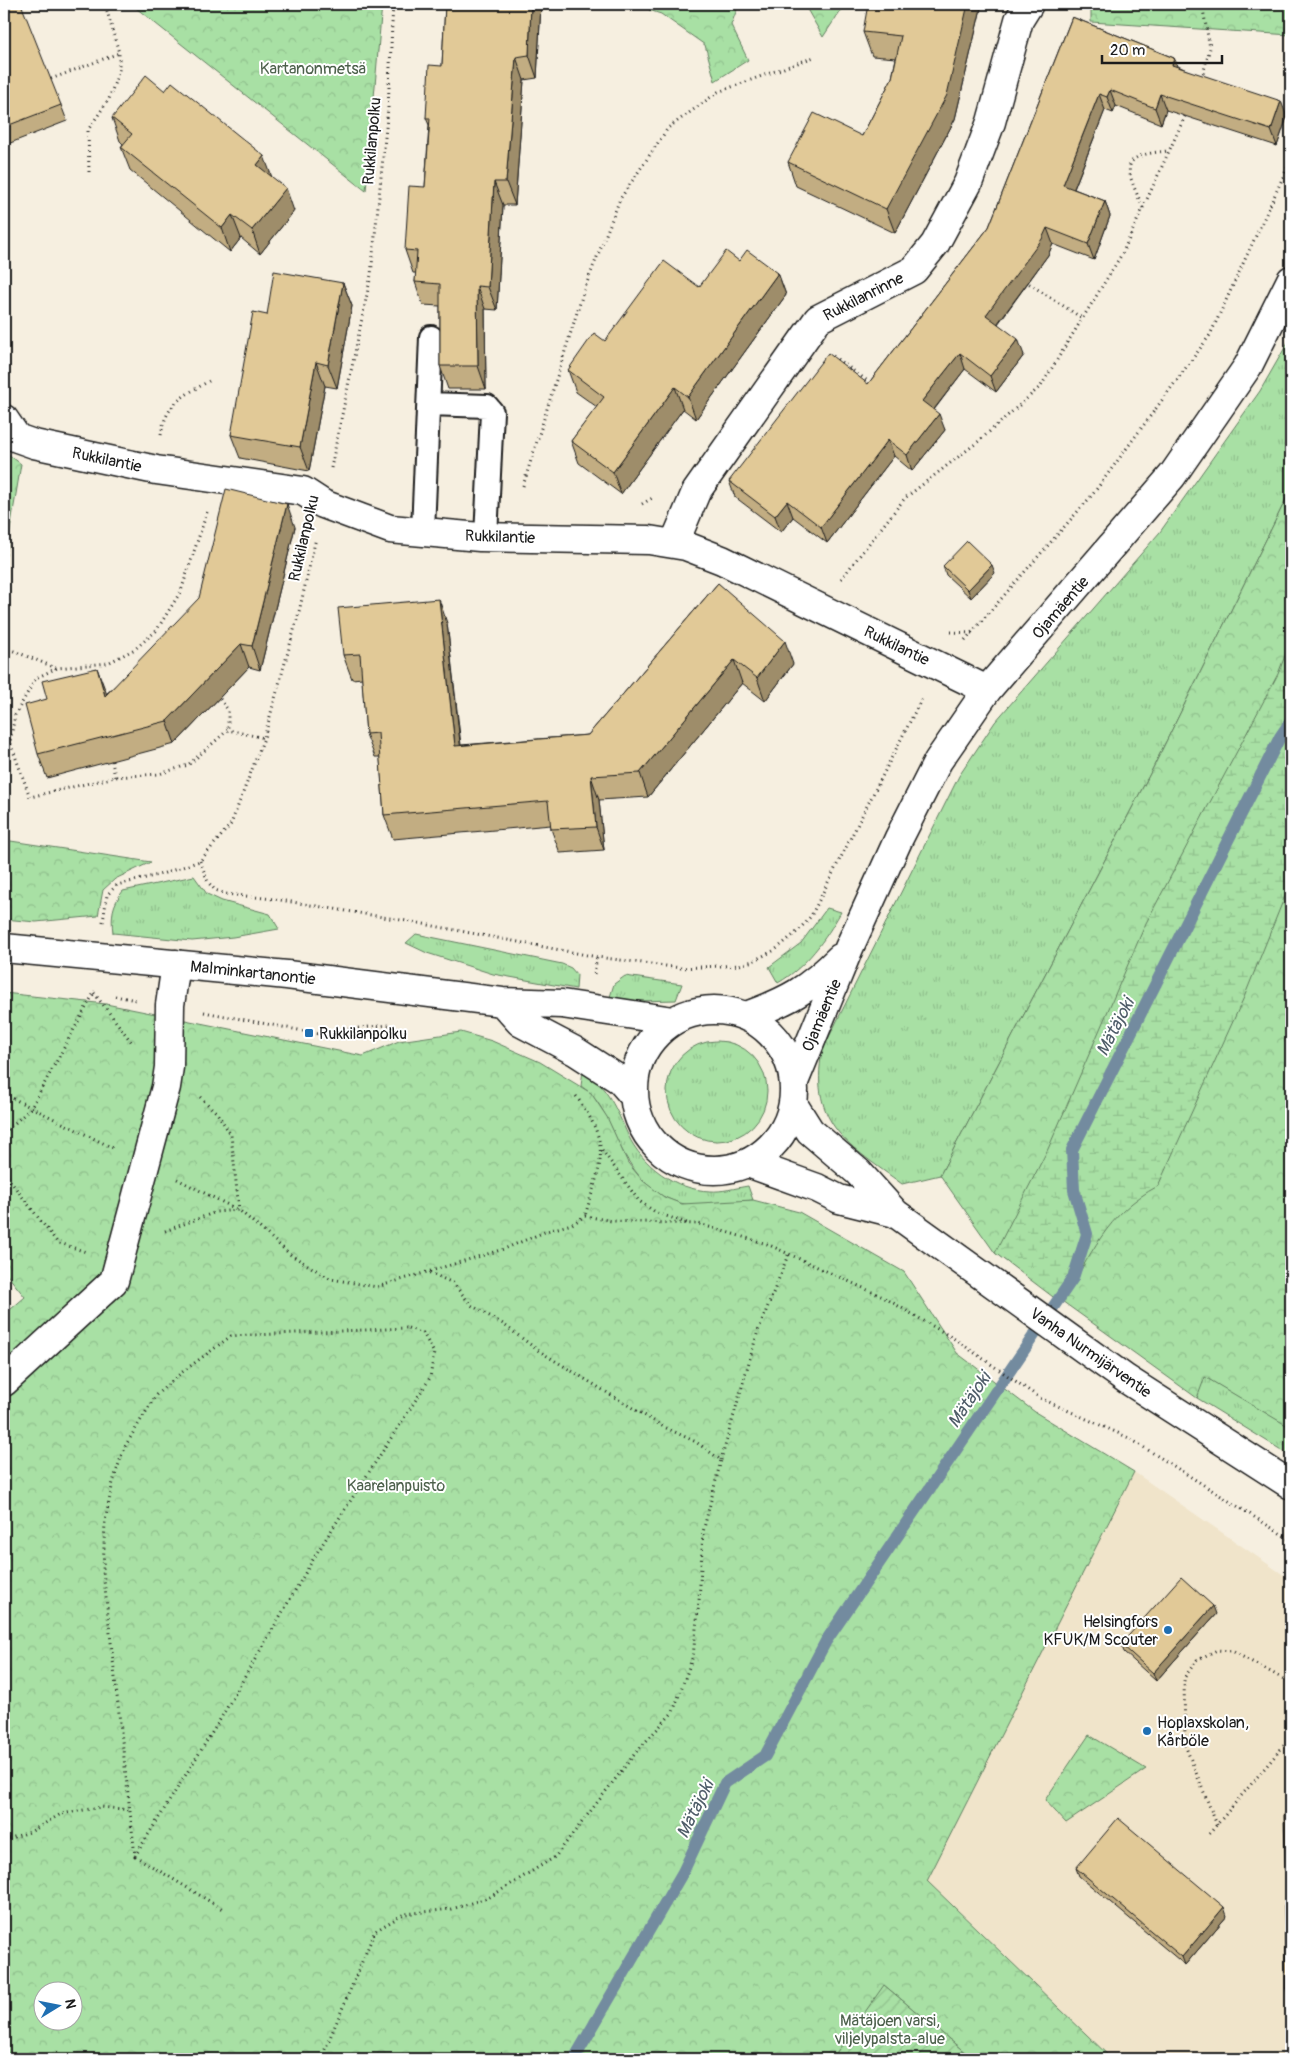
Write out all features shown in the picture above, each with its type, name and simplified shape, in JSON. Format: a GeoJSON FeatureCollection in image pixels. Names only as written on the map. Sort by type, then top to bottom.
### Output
{"type":"FeatureCollection","features":[{"type":"Feature","properties":{"kind":"street","name":"Rukkilanrinne"},"geometry":{"type":"LineString","coordinates":[[674,544],[696,492],[818,319],[914,270],[935,244],[968,183],[991,122],[1019,20],[1029,4]]}},
{"type":"Feature","properties":{"kind":"street","name":"Ojamäentie"},"geometry":{"type":"LineString","coordinates":[[794,1093],[849,948],[899,838],[938,760],[987,690],[1172,476],[1248,366],[1291,280]]}},
{"type":"Feature","properties":{"kind":"street","name":"Rukkilantie"},"geometry":{"type":"LineString","coordinates":[[4,419],[17,438],[34,444],[156,470],[304,491],[324,504],[390,529],[486,537],[649,540],[686,546],[722,560],[987,690]]}},
{"type":"Feature","properties":{"kind":"street","name":"Malminkartanontie"},"geometry":{"type":"LineString","coordinates":[[4,948],[287,975],[502,1002],[562,1004],[673,1021]]}},
{"type":"Feature","properties":{"kind":"street","name":"Ojamäentie"},"geometry":{"type":"LineString","coordinates":[[746,1016],[788,1000],[816,982],[849,948]]}},
{"type":"Feature","properties":{"kind":"street"},"geometry":{"type":"LineString","coordinates":[[4,1382],[114,1281],[166,1087],[169,1067],[170,1005],[176,964]]}},
{"type":"Feature","properties":{"kind":"street"},"geometry":{"type":"LineString","coordinates":[[502,1002],[520,1022],[575,1051],[613,1075],[634,1096]]}},
{"type":"Feature","properties":{"kind":"street"},"geometry":{"type":"LineString","coordinates":[[709,1009],[728,1010],[746,1016],[764,1027],[779,1042],[789,1061],[794,1093],[785,1128],[769,1148],[748,1162],[727,1169],[705,1170],[683,1164],[664,1153],[649,1137],[638,1117],[634,1096],[635,1078],[643,1053],[659,1031],[673,1021],[690,1013],[709,1009]]}},
{"type":"Feature","properties":{"kind":"street","name":"Vanha Nurmijärventie"},"geometry":{"type":"LineString","coordinates":[[794,1093],[810,1131],[858,1172],[895,1213],[1126,1379],[1291,1485]]}},
{"type":"Feature","properties":{"kind":"street","name":"Vanha Nurmijärventie"},"geometry":{"type":"LineString","coordinates":[[748,1162],[817,1188],[839,1199],[895,1213]]}},
{"type":"Feature","properties":{"kind":"lane"},"geometry":{"type":"LineString","coordinates":[[423,532],[431,337]]}},
{"type":"Feature","properties":{"kind":"lane"},"geometry":{"type":"LineString","coordinates":[[428,404],[487,406],[492,412],[486,537]]}},
{"type":"Feature","properties":{"kind":"path"},"geometry":{"type":"LineString","coordinates":[[22,6],[28,4]]}},
{"type":"Feature","properties":{"kind":"path"},"geometry":{"type":"LineString","coordinates":[[88,172],[88,130],[109,99],[119,70],[119,52],[105,4]]}},
{"type":"Feature","properties":{"kind":"path","name":"Rukkilanpolku"},"geometry":{"type":"LineString","coordinates":[[200,862],[231,824],[264,738],[298,616],[324,504],[371,275],[388,108],[393,4]]}},
{"type":"Feature","properties":{"kind":"path"},"geometry":{"type":"LineString","coordinates":[[1201,81],[1210,48],[1202,4]]}},
{"type":"Feature","properties":{"kind":"path"},"geometry":{"type":"LineString","coordinates":[[50,79],[119,52]]}},
{"type":"Feature","properties":{"kind":"path"},"geometry":{"type":"LineString","coordinates":[[522,488],[584,290],[620,199],[668,128],[718,92],[814,57]]}},
{"type":"Feature","properties":{"kind":"path"},"geometry":{"type":"LineString","coordinates":[[839,582],[905,498],[979,441],[1040,386],[1122,254],[1189,108]]}},
{"type":"Feature","properties":{"kind":"path"},"geometry":{"type":"LineString","coordinates":[[1144,208],[1131,182],[1130,164],[1133,158],[1143,153],[1169,151]]}},
{"type":"Feature","properties":{"kind":"path"},"geometry":{"type":"LineString","coordinates":[[4,1133],[31,1108],[94,993],[107,895],[117,885],[200,862],[208,882],[215,890],[226,894],[274,899],[413,922],[597,957],[681,968],[738,965],[774,950],[797,932],[811,916],[939,666],[978,626],[1093,494],[1210,335],[1291,160]]}},
{"type":"Feature","properties":{"kind":"path"},"geometry":{"type":"LineString","coordinates":[[1024,280],[1082,318]]}},
{"type":"Feature","properties":{"kind":"path"},"geometry":{"type":"LineString","coordinates":[[863,378],[877,388]]}},
{"type":"Feature","properties":{"kind":"path"},"geometry":{"type":"LineString","coordinates":[[156,470],[164,417],[173,405],[209,381]]}},
{"type":"Feature","properties":{"kind":"path"},"geometry":{"type":"LineString","coordinates":[[218,478],[181,591],[156,631],[135,649],[108,663],[57,668],[36,678],[16,715],[10,742],[30,797],[115,777],[159,774],[188,765],[228,730],[228,710],[220,699]]}},
{"type":"Feature","properties":{"kind":"path"},"geometry":{"type":"LineString","coordinates":[[640,506],[657,496]]}},
{"type":"Feature","properties":{"kind":"path"},"geometry":{"type":"LineString","coordinates":[[4,647],[57,668]]}},
{"type":"Feature","properties":{"kind":"path"},"geometry":{"type":"LineString","coordinates":[[228,730],[264,738]]}},
{"type":"Feature","properties":{"kind":"path"},"geometry":{"type":"LineString","coordinates":[[112,761],[115,777]]}},
{"type":"Feature","properties":{"kind":"path"},"geometry":{"type":"LineString","coordinates":[[94,993],[104,994]]}},
{"type":"Feature","properties":{"kind":"path"},"geometry":{"type":"LineString","coordinates":[[113,996],[170,1005],[335,1037]]}},
{"type":"Feature","properties":{"kind":"path"},"geometry":{"type":"LineString","coordinates":[[602,1150],[616,1167],[625,1185],[639,1201],[657,1213],[690,1224]]}},
{"type":"Feature","properties":{"kind":"path"},"geometry":{"type":"LineString","coordinates":[[4,1174],[57,1242],[96,1255],[216,1212],[239,1210],[291,1255],[330,1279],[377,1287],[504,1249],[547,1231],[572,1224],[585,1216],[612,1221],[699,1224],[767,1244],[883,1297],[953,1338],[1040,1398],[1129,1438],[1291,1540]]}},
{"type":"Feature","properties":{"kind":"path"},"geometry":{"type":"LineString","coordinates":[[321,2059],[375,1931],[404,1914],[452,1909],[490,1897],[555,1857],[637,1750],[673,1712],[693,1656],[699,1601],[703,1532],[721,1460],[757,1334],[788,1255]]}},
{"type":"Feature","properties":{"kind":"path"},"geometry":{"type":"LineString","coordinates":[[428,1272],[453,1283],[472,1305],[539,1351],[662,1426],[696,1442],[721,1460]]}},
{"type":"Feature","properties":{"kind":"path"},"geometry":{"type":"LineString","coordinates":[[408,1328],[423,1333],[434,1354],[430,1378],[318,1550],[218,1723],[135,1856],[103,1571],[105,1521],[113,1482],[124,1448],[138,1422],[156,1396],[181,1373],[232,1336],[408,1328]]}},
{"type":"Feature","properties":{"kind":"path"},"geometry":{"type":"LineString","coordinates":[[1217,1825],[1184,1745],[1184,1678],[1198,1660],[1217,1650],[1232,1651],[1291,1683]]}},
{"type":"Feature","properties":{"kind":"path"},"geometry":{"type":"LineString","coordinates":[[1209,1834],[1291,1737]]}},
{"type":"Feature","properties":{"kind":"path"},"geometry":{"type":"LineString","coordinates":[[4,1840],[30,1832],[61,1814],[102,1807],[131,1810]]}},
{"type":"Feature","properties":{"kind":"path"},"geometry":{"type":"LineString","coordinates":[[135,1856],[224,1910]]}},
{"type":"Feature","properties":{"kind":"path"},"geometry":{"type":"LineString","coordinates":[[877,2059],[885,2055]]}},
{"type":"Feature","properties":{"kind":"shaded area","name":"Hoplaxskolan, Kårböle"},"geometry":{"type":"Polygon","coordinates":[[[1134,1472],[1291,1580],[1291,2059],[1112,2059],[927,1881],[1134,1472]]]}},
{"type":"Feature","properties":{"kind":"green space","name":"Kartanonmetsä"},"geometry":{"type":"Polygon","coordinates":[[[131,4],[382,4],[366,191],[131,4]]]}},
{"type":"Feature","properties":{"kind":"green space"},"geometry":{"type":"Polygon","coordinates":[[[649,4],[739,4],[731,25],[748,60],[715,81],[705,45],[661,14],[649,10],[649,4]]]}},
{"type":"Feature","properties":{"kind":"green space"},"geometry":{"type":"Polygon","coordinates":[[[804,4],[845,4],[823,37],[804,4]]]}},
{"type":"Feature","properties":{"kind":"green space"},"geometry":{"type":"Polygon","coordinates":[[[1091,4],[1291,4],[1291,35],[1091,22],[1091,4]]]}},
{"type":"Feature","properties":{"kind":"green space"},"geometry":{"type":"Polygon","coordinates":[[[1291,337],[1291,489],[1153,768],[940,1175],[902,1184],[865,1157],[837,1131],[828,1115],[822,1098],[820,1076],[822,1051],[959,776],[995,722],[1160,532],[1260,391],[1291,337]]]}},
{"type":"Feature","properties":{"kind":"green space"},"geometry":{"type":"Polygon","coordinates":[[[4,451],[21,464],[4,566],[4,451]]]}},
{"type":"Feature","properties":{"kind":"green space"},"geometry":{"type":"Polygon","coordinates":[[[1291,489],[1291,1428],[1205,1377],[1197,1398],[995,1253],[940,1175],[1153,768],[1291,489]]]}},
{"type":"Feature","properties":{"kind":"green space"},"geometry":{"type":"Polygon","coordinates":[[[1291,640],[1291,881],[1245,995],[1158,1186],[1125,1209],[1112,1223],[1091,1252],[1061,1303],[995,1253],[1048,1149],[1146,923],[1278,674],[1291,640]]]}},
{"type":"Feature","properties":{"kind":"green space"},"geometry":{"type":"Polygon","coordinates":[[[4,840],[151,862],[115,879],[103,890],[98,916],[36,922],[4,919],[4,840]]]}},
{"type":"Feature","properties":{"kind":"green space"},"geometry":{"type":"Polygon","coordinates":[[[194,876],[207,894],[222,901],[270,914],[279,929],[233,937],[192,941],[113,933],[113,911],[123,891],[194,876]]]}},
{"type":"Feature","properties":{"kind":"green space"},"geometry":{"type":"Polygon","coordinates":[[[827,908],[841,912],[814,952],[798,969],[778,983],[769,967],[801,943],[827,908]]]}},
{"type":"Feature","properties":{"kind":"green space"},"geometry":{"type":"Polygon","coordinates":[[[416,934],[562,964],[571,968],[577,975],[576,989],[493,974],[427,953],[406,943],[416,934]]]}},
{"type":"Feature","properties":{"kind":"green space"},"geometry":{"type":"Polygon","coordinates":[[[625,976],[682,984],[676,1000],[638,1001],[610,997],[614,984],[625,976]]]}},
{"type":"Feature","properties":{"kind":"green space","name":"Kaarelanpuisto"},"geometry":{"type":"Polygon","coordinates":[[[4,993],[106,1004],[363,1056],[399,1041],[461,1032],[492,1041],[540,1062],[591,1093],[607,1117],[628,1163],[643,1181],[664,1197],[682,1204],[753,1200],[799,1212],[904,1272],[957,1353],[1035,1412],[1134,1472],[927,1881],[1112,2059],[973,2059],[885,1986],[832,2059],[4,2059],[4,1315],[25,1297],[4,1271],[4,993]]]}},
{"type":"Feature","properties":{"kind":"green space"},"geometry":{"type":"Polygon","coordinates":[[[717,1041],[727,1042],[745,1049],[759,1063],[766,1081],[766,1101],[759,1119],[745,1133],[727,1140],[717,1141],[707,1140],[689,1133],[675,1119],[668,1101],[667,1091],[668,1081],[675,1063],[689,1049],[707,1042],[717,1041]]]}},
{"type":"Feature","properties":{"kind":"green space"},"geometry":{"type":"Polygon","coordinates":[[[583,1070],[605,1091],[634,1146],[651,1166],[661,1174],[672,1181],[697,1190],[719,1191],[748,1186],[753,1200],[689,1205],[668,1199],[657,1192],[639,1176],[625,1155],[601,1107],[587,1090],[581,1086],[583,1070]]]}},
{"type":"Feature","properties":{"kind":"green space"},"geometry":{"type":"Polygon","coordinates":[[[1204,1376],[1291,1427],[1291,1456],[1197,1398],[1204,1376]]]}},
{"type":"Feature","properties":{"kind":"green space"},"geometry":{"type":"Polygon","coordinates":[[[1089,1735],[1146,1769],[1066,1823],[1045,1800],[1089,1735]]]}},
{"type":"Feature","properties":{"kind":"green space","name":"Mätäjoen varsi, viljelypalsta-alue"},"geometry":{"type":"Polygon","coordinates":[[[884,1985],[973,2059],[832,2059],[884,1985]]]}},
{"type":"Feature","properties":{"kind":"building"},"geometry":{"type":"Polygon","coordinates":[[[4,4],[21,4],[61,105],[4,127],[4,4]]]}},
{"type":"Feature","properties":{"kind":"building"},"geometry":{"type":"Polygon","coordinates":[[[445,4],[531,4],[529,55],[516,57],[506,182],[494,182],[488,287],[477,286],[478,366],[440,366],[440,284],[415,282],[417,251],[405,250],[409,186],[425,187],[430,118],[426,118],[429,65],[442,66],[445,4]]]}},
{"type":"Feature","properties":{"kind":"building"},"geometry":{"type":"Polygon","coordinates":[[[868,4],[968,4],[947,95],[886,209],[788,162],[814,113],[862,136],[892,78],[901,36],[863,32],[868,4]]]}},
{"type":"Feature","properties":{"kind":"building"},"geometry":{"type":"Polygon","coordinates":[[[1072,17],[1174,58],[1172,65],[1281,101],[1271,130],[1160,94],[1155,108],[1110,90],[1107,97],[1099,94],[1063,185],[1105,201],[1088,244],[1047,228],[1042,239],[986,315],[1018,339],[990,376],[960,353],[922,401],[939,414],[907,455],[888,440],[821,527],[787,501],[775,516],[729,481],[828,353],[868,384],[989,227],[1072,17]]]}},
{"type":"Feature","properties":{"kind":"building"},"geometry":{"type":"Polygon","coordinates":[[[146,75],[165,91],[172,82],[264,156],[257,165],[286,188],[252,230],[232,215],[222,228],[121,147],[132,134],[112,118],[146,75]]]}},
{"type":"Feature","properties":{"kind":"building"},"geometry":{"type":"Polygon","coordinates":[[[747,250],[778,273],[688,397],[675,387],[613,472],[571,441],[604,397],[568,370],[594,333],[605,341],[664,261],[699,287],[726,251],[739,261],[747,250]]]}},
{"type":"Feature","properties":{"kind":"building"},"geometry":{"type":"Polygon","coordinates":[[[274,271],[343,283],[328,365],[316,362],[300,447],[231,435],[253,312],[267,315],[274,271]]]}},
{"type":"Feature","properties":{"kind":"building"},"geometry":{"type":"Polygon","coordinates":[[[226,489],[287,504],[252,646],[241,644],[167,721],[38,754],[25,705],[47,699],[42,681],[97,668],[105,696],[199,598],[226,489]]]}},
{"type":"Feature","properties":{"kind":"building"},"geometry":{"type":"Polygon","coordinates":[[[967,541],[992,565],[968,590],[943,566],[967,541]]]}},
{"type":"Feature","properties":{"kind":"building"},"geometry":{"type":"Polygon","coordinates":[[[718,583],[785,641],[757,678],[734,660],[640,773],[591,776],[596,827],[551,829],[548,801],[384,815],[378,733],[366,734],[360,654],[343,655],[338,608],[439,599],[455,746],[588,735],[718,583]]]}},
{"type":"Feature","properties":{"kind":"building"},"geometry":{"type":"Polygon","coordinates":[[[1181,1577],[1213,1606],[1153,1673],[1121,1644],[1181,1577]]]}},
{"type":"Feature","properties":{"kind":"building"},"geometry":{"type":"Polygon","coordinates":[[[1291,1804],[1291,1881],[1286,1889],[1284,1815],[1291,1804]]]}},
{"type":"Feature","properties":{"kind":"building"},"geometry":{"type":"Polygon","coordinates":[[[1118,1818],[1224,1907],[1182,1957],[1076,1868],[1118,1818]]]}},
{"type":"Feature","properties":{"kind":"building"},"geometry":{"type":"Polygon","coordinates":[[[1284,1905],[1291,1905],[1291,1989],[1286,1989],[1284,1905]]]}},
{"type":"Feature","properties":{"kind":"waterway","name":"Mätäjoki"},"geometry":{"type":"LineString","coordinates":[[574,2059],[683,1872],[725,1783],[765,1756],[826,1641],[1073,1278],[1087,1234],[1074,1190],[1072,1150],[1280,737],[1291,721]]}},
{"type":"Feature","properties":{"kind":"place","name":"Rukkilanpolku"},"geometry":{"type":"Point","coordinates":[309,1033]}},
{"type":"Feature","properties":{"kind":"place","name":"Helsingfors KFUK/M Scouter"},"geometry":{"type":"Point","coordinates":[1168,1630]}},
{"type":"Feature","properties":{"kind":"place","name":"Hoplaxskolan, Kårböle"},"geometry":{"type":"Point","coordinates":[1147,1731]}}]}
